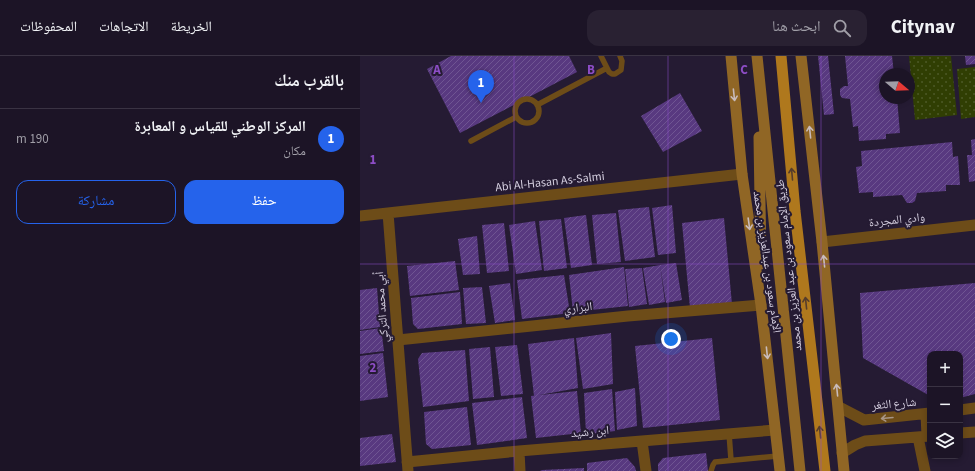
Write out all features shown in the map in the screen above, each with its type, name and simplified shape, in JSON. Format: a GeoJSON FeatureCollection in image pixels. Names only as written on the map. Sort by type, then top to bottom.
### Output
{"type":"FeatureCollection","features":[{"type":"Feature","properties":{"kind":"main road","name":"الإمام سعود بن عبدالعزيز بن محمد"},"geometry":{"type":"LineString","coordinates":[[731,56],[742,174],[761,305],[780,471]]}},
{"type":"Feature","properties":{"kind":"main road","name":"طريق الإمام سعود بن عبد العزيز بن محمد"},"geometry":{"type":"LineString","coordinates":[[757,56],[800,471]]}},
{"type":"Feature","properties":{"kind":"main road","name":"طريق الإمام سعود بن عبد العزيز بن محمد"},"geometry":{"type":"LineString","coordinates":[[781,56],[795,211],[825,471]]}},
{"type":"Feature","properties":{"kind":"main road"},"geometry":{"type":"LineString","coordinates":[[801,56],[822,242],[844,471]]}},
{"type":"Feature","properties":{"kind":"main road"},"geometry":{"type":"LineString","coordinates":[[760,82],[759,172],[761,305]]}},
{"type":"Feature","properties":{"kind":"street","name":"Abi Al-Hasan As-Salmi"},"geometry":{"type":"LineString","coordinates":[[360,216],[742,174]]}},
{"type":"Feature","properties":{"kind":"street","name":"أبي محمد التركي"},"geometry":{"type":"LineString","coordinates":[[388,213],[407,467]]}},
{"type":"Feature","properties":{"kind":"street","name":"وادي المجردة"},"geometry":{"type":"LineString","coordinates":[[822,242],[975,225]]}},
{"type":"Feature","properties":{"kind":"street","name":"البراري"},"geometry":{"type":"LineString","coordinates":[[398,340],[628,316],[761,305]]}},
{"type":"Feature","properties":{"kind":"street","name":"شارع الثغر"},"geometry":{"type":"LineString","coordinates":[[839,407],[864,420],[927,414]]}},
{"type":"Feature","properties":{"kind":"street"},"geometry":{"type":"LineString","coordinates":[[963,410],[975,408]]}},
{"type":"Feature","properties":{"kind":"street"},"geometry":{"type":"LineString","coordinates":[[925,471],[925,436],[927,421]]}},
{"type":"Feature","properties":{"kind":"street","name":"ابن رشيد"},"geometry":{"type":"LineString","coordinates":[[407,467],[518,451],[775,430]]}},
{"type":"Feature","properties":{"kind":"street"},"geometry":{"type":"LineString","coordinates":[[963,433],[975,432]]}},
{"type":"Feature","properties":{"kind":"street"},"geometry":{"type":"LineString","coordinates":[[842,453],[865,441],[925,436]]}},
{"type":"Feature","properties":{"kind":"street"},"geometry":{"type":"LineString","coordinates":[[642,441],[646,471]]}},
{"type":"Feature","properties":{"kind":"street"},"geometry":{"type":"LineString","coordinates":[[518,451],[520,471]]}},
{"type":"Feature","properties":{"kind":"lane"},"geometry":{"type":"LineString","coordinates":[[601,56],[612,74],[615,74],[621,70],[622,61],[620,56]]}},
{"type":"Feature","properties":{"kind":"lane"},"geometry":{"type":"LineString","coordinates":[[536,105],[607,68]]}},
{"type":"Feature","properties":{"kind":"lane"},"geometry":{"type":"LineString","coordinates":[[529,99],[535,102],[536,105],[538,108],[538,114],[534,120],[528,123],[521,122],[516,117],[515,110],[517,104],[522,100],[529,99]]}},
{"type":"Feature","properties":{"kind":"lane"},"geometry":{"type":"LineString","coordinates":[[471,141],[516,117]]}},
{"type":"Feature","properties":{"kind":"lane"},"geometry":{"type":"LineString","coordinates":[[729,433],[731,460]]}},
{"type":"Feature","properties":{"kind":"lane"},"geometry":{"type":"LineString","coordinates":[[711,471],[715,462],[778,456]]}},
{"type":"Feature","properties":{"kind":"green space"},"geometry":{"type":"Polygon","coordinates":[[[909,56],[951,56],[957,115],[915,120],[914,104],[915,104],[915,68],[910,68],[909,56]]]}},
{"type":"Feature","properties":{"kind":"green space"},"geometry":{"type":"Polygon","coordinates":[[[975,67],[975,117],[961,119],[957,69],[975,67]]]}},
{"type":"Feature","properties":{"kind":"building"},"geometry":{"type":"Polygon","coordinates":[[[451,56],[569,56],[577,72],[460,133],[427,69],[451,56]]]}},
{"type":"Feature","properties":{"kind":"building"},"geometry":{"type":"Polygon","coordinates":[[[818,56],[828,56],[834,114],[824,115],[818,56]]]}},
{"type":"Feature","properties":{"kind":"building"},"geometry":{"type":"Polygon","coordinates":[[[845,56],[892,56],[893,68],[879,68],[879,104],[898,104],[900,133],[886,134],[886,139],[859,141],[858,126],[853,127],[850,99],[842,98],[840,95],[840,89],[844,86],[848,86],[845,56]]]}},
{"type":"Feature","properties":{"kind":"building"},"geometry":{"type":"Polygon","coordinates":[[[965,56],[975,56],[975,64],[966,65],[965,56]]]}},
{"type":"Feature","properties":{"kind":"building"},"geometry":{"type":"Polygon","coordinates":[[[680,93],[702,131],[663,152],[641,116],[680,93]]]}},
{"type":"Feature","properties":{"kind":"building"},"geometry":{"type":"Polygon","coordinates":[[[975,139],[975,181],[969,182],[967,155],[972,155],[971,140],[975,139]]]}},
{"type":"Feature","properties":{"kind":"building"},"geometry":{"type":"Polygon","coordinates":[[[952,142],[953,157],[958,156],[960,185],[946,185],[946,191],[917,193],[915,201],[912,203],[907,203],[902,195],[873,197],[873,192],[859,193],[856,167],[862,166],[861,151],[952,142]]]}},
{"type":"Feature","properties":{"kind":"building"},"geometry":{"type":"Polygon","coordinates":[[[672,205],[676,253],[658,255],[652,208],[672,205]]]}},
{"type":"Feature","properties":{"kind":"building"},"geometry":{"type":"Polygon","coordinates":[[[649,207],[655,257],[625,261],[618,210],[649,207]]]}},
{"type":"Feature","properties":{"kind":"building"},"geometry":{"type":"Polygon","coordinates":[[[616,213],[621,262],[597,264],[592,215],[616,213]]]}},
{"type":"Feature","properties":{"kind":"building"},"geometry":{"type":"Polygon","coordinates":[[[586,215],[592,265],[571,268],[564,218],[586,215]]]}},
{"type":"Feature","properties":{"kind":"building"},"geometry":{"type":"Polygon","coordinates":[[[724,218],[732,304],[690,308],[682,223],[724,218]]]}},
{"type":"Feature","properties":{"kind":"building"},"geometry":{"type":"Polygon","coordinates":[[[561,219],[567,268],[544,271],[539,221],[561,219]]]}},
{"type":"Feature","properties":{"kind":"building"},"geometry":{"type":"Polygon","coordinates":[[[535,221],[542,270],[516,274],[509,225],[535,221]]]}},
{"type":"Feature","properties":{"kind":"building"},"geometry":{"type":"Polygon","coordinates":[[[504,223],[509,271],[487,273],[482,225],[504,223]]]}},
{"type":"Feature","properties":{"kind":"building"},"geometry":{"type":"Polygon","coordinates":[[[477,236],[480,274],[463,275],[458,239],[477,236]]]}},
{"type":"Feature","properties":{"kind":"building"},"geometry":{"type":"Polygon","coordinates":[[[455,261],[459,290],[410,296],[407,266],[455,261]]]}},
{"type":"Feature","properties":{"kind":"building"},"geometry":{"type":"Polygon","coordinates":[[[676,263],[682,300],[666,303],[660,265],[676,263]]]}},
{"type":"Feature","properties":{"kind":"building"},"geometry":{"type":"Polygon","coordinates":[[[660,265],[665,302],[649,305],[643,268],[660,265]]]}},
{"type":"Feature","properties":{"kind":"building"},"geometry":{"type":"Polygon","coordinates":[[[624,267],[628,306],[573,312],[569,275],[624,267]]]}},
{"type":"Feature","properties":{"kind":"building"},"geometry":{"type":"Polygon","coordinates":[[[642,268],[647,304],[629,307],[625,269],[642,268]]]}},
{"type":"Feature","properties":{"kind":"building"},"geometry":{"type":"Polygon","coordinates":[[[564,275],[570,313],[522,319],[517,280],[564,275]]]}},
{"type":"Feature","properties":{"kind":"building"},"geometry":{"type":"Polygon","coordinates":[[[510,283],[515,320],[495,323],[489,286],[510,283]]]}},
{"type":"Feature","properties":{"kind":"building"},"geometry":{"type":"Polygon","coordinates":[[[975,283],[975,394],[963,397],[963,351],[927,351],[927,394],[863,358],[860,293],[975,283]]]}},
{"type":"Feature","properties":{"kind":"building"},"geometry":{"type":"Polygon","coordinates":[[[482,287],[486,323],[466,324],[463,288],[482,287]]]}},
{"type":"Feature","properties":{"kind":"building"},"geometry":{"type":"Polygon","coordinates":[[[377,288],[380,327],[360,330],[360,290],[377,288]]]}},
{"type":"Feature","properties":{"kind":"building"},"geometry":{"type":"Polygon","coordinates":[[[460,292],[462,324],[418,329],[413,324],[411,298],[460,292]]]}},
{"type":"Feature","properties":{"kind":"building"},"geometry":{"type":"Polygon","coordinates":[[[381,328],[384,351],[360,354],[360,331],[381,328]]]}},
{"type":"Feature","properties":{"kind":"building"},"geometry":{"type":"Polygon","coordinates":[[[611,333],[613,384],[583,389],[576,338],[611,333]]]}},
{"type":"Feature","properties":{"kind":"building"},"geometry":{"type":"Polygon","coordinates":[[[574,338],[578,388],[534,396],[528,344],[574,338]]]}},
{"type":"Feature","properties":{"kind":"building"},"geometry":{"type":"Polygon","coordinates":[[[712,338],[720,420],[643,428],[635,346],[712,338]]]}},
{"type":"Feature","properties":{"kind":"building"},"geometry":{"type":"Polygon","coordinates":[[[517,345],[523,394],[501,396],[495,347],[517,345]]]}},
{"type":"Feature","properties":{"kind":"building"},"geometry":{"type":"Polygon","coordinates":[[[490,347],[494,397],[473,399],[469,349],[490,347]]]}},
{"type":"Feature","properties":{"kind":"building"},"geometry":{"type":"Polygon","coordinates":[[[465,350],[469,401],[423,407],[418,359],[422,353],[465,350]]]}},
{"type":"Feature","properties":{"kind":"building"},"geometry":{"type":"Polygon","coordinates":[[[383,353],[388,397],[360,401],[360,356],[383,353]]]}},
{"type":"Feature","properties":{"kind":"building"},"geometry":{"type":"Polygon","coordinates":[[[635,388],[637,426],[617,430],[615,392],[635,388]]]}},
{"type":"Feature","properties":{"kind":"building"},"geometry":{"type":"Polygon","coordinates":[[[612,389],[615,431],[586,435],[584,393],[612,389]]]}},
{"type":"Feature","properties":{"kind":"building"},"geometry":{"type":"Polygon","coordinates":[[[577,391],[581,433],[536,438],[531,396],[577,391]]]}},
{"type":"Feature","properties":{"kind":"building"},"geometry":{"type":"Polygon","coordinates":[[[522,397],[527,438],[477,445],[472,403],[522,397]]]}},
{"type":"Feature","properties":{"kind":"building"},"geometry":{"type":"Polygon","coordinates":[[[467,407],[471,445],[432,449],[426,444],[424,412],[467,407]]]}},
{"type":"Feature","properties":{"kind":"building"},"geometry":{"type":"Polygon","coordinates":[[[392,434],[396,462],[360,466],[360,438],[392,434]]]}},
{"type":"Feature","properties":{"kind":"building"},"geometry":{"type":"Polygon","coordinates":[[[706,453],[708,471],[658,471],[658,464],[663,458],[706,453]]]}},
{"type":"Feature","properties":{"kind":"building"},"geometry":{"type":"Polygon","coordinates":[[[627,458],[635,467],[636,471],[587,471],[587,463],[627,458]]]}},
{"type":"Feature","properties":{"kind":"building"},"geometry":{"type":"Polygon","coordinates":[[[584,468],[584,471],[540,471],[542,470],[584,468]]]}},
{"type":"Feature","properties":{"kind":"place","name":"المركز الوطني للقياس و المعابرة"},"geometry":{"type":"Point","coordinates":[481,103]}}]}
